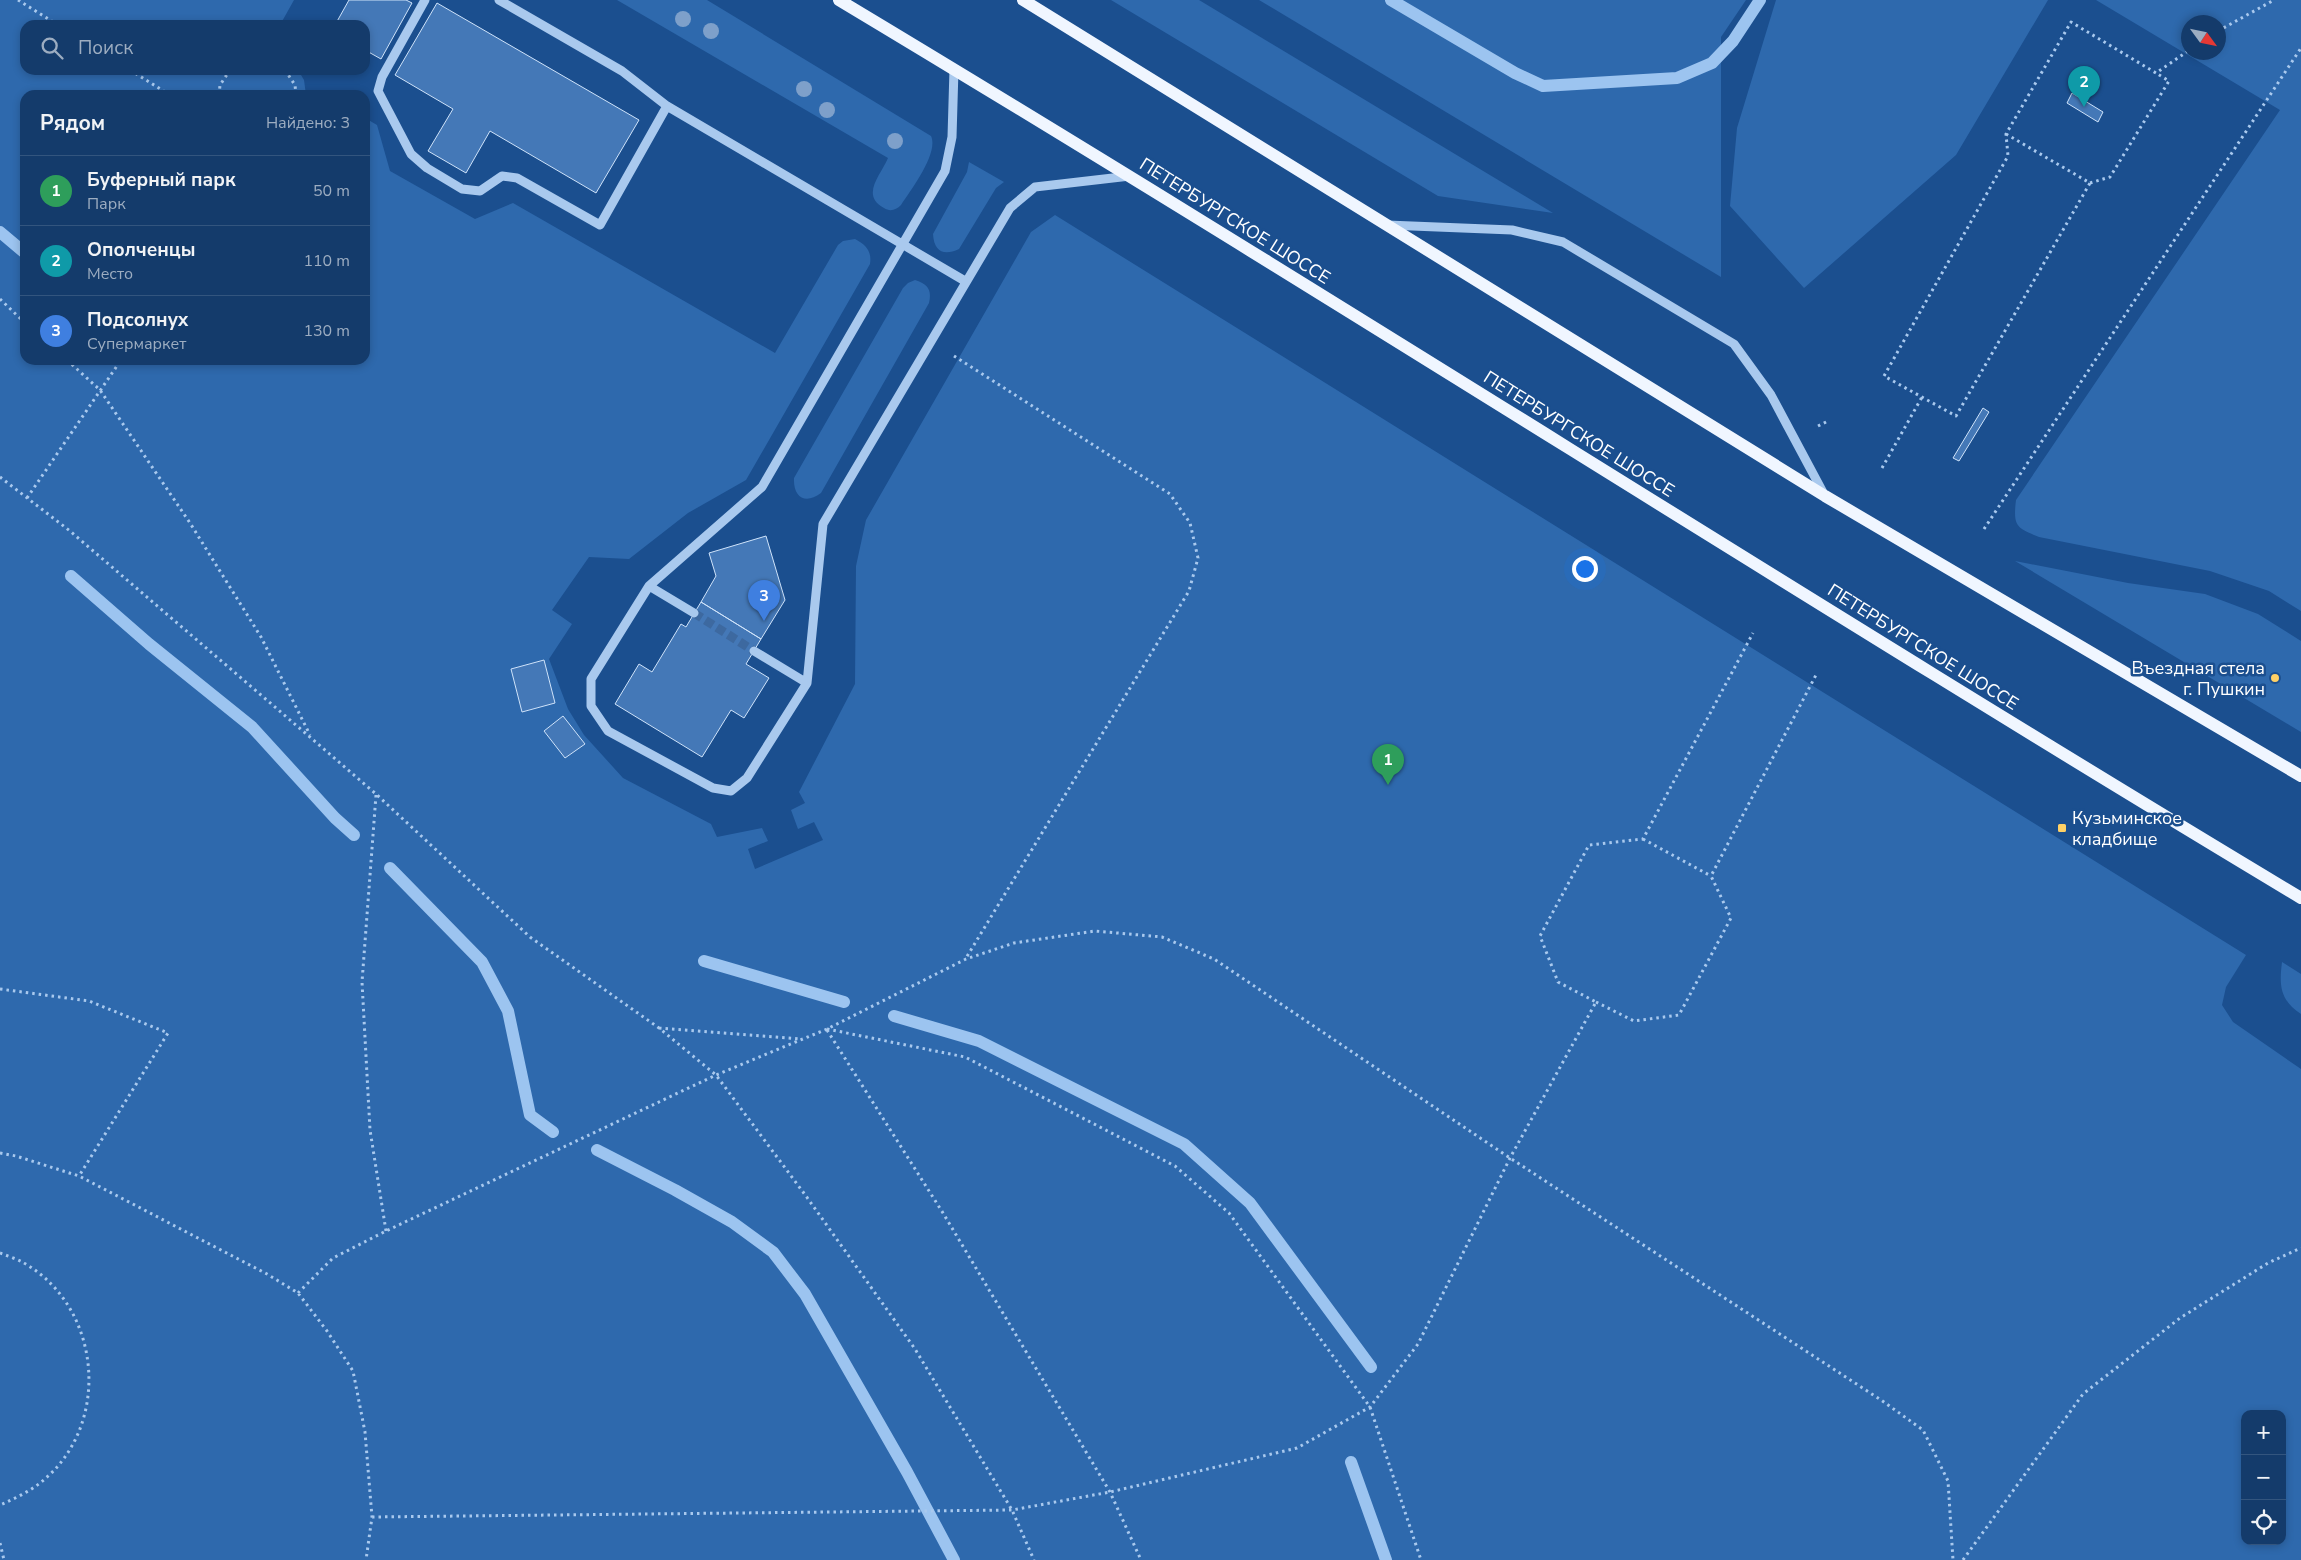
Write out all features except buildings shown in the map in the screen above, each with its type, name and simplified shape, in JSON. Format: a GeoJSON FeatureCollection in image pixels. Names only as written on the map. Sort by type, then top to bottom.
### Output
{"type":"FeatureCollection","features":[{"type":"Feature","properties":{"kind":"main road","name":"ПЕТЕРБУРГСКОЕ ШОССЕ"},"geometry":{"type":"LineString","coordinates":[[839,0],[1131,176],[2108,782],[2301,898]]}},
{"type":"Feature","properties":{"kind":"main road"},"geometry":{"type":"LineString","coordinates":[[1023,0],[1825,496],[2301,776]]}},
{"type":"Feature","properties":{"kind":"lane"},"geometry":{"type":"LineString","coordinates":[[425,0],[382,77],[378,91],[412,154],[427,168],[462,189],[480,191],[502,176],[518,178],[600,225],[667,106]]}},
{"type":"Feature","properties":{"kind":"lane"},"geometry":{"type":"LineString","coordinates":[[499,0],[622,71],[667,106],[965,281]]}},
{"type":"Feature","properties":{"kind":"lane"},"geometry":{"type":"LineString","coordinates":[[954,69],[952,136],[945,171],[762,486],[649,586],[591,680],[591,706],[608,731],[713,788],[731,791],[747,778],[807,683],[823,524],[965,281],[1010,208],[1035,186],[1131,176]]}},
{"type":"Feature","properties":{"kind":"lane"},"geometry":{"type":"LineString","coordinates":[[1387,224],[1512,230],[1563,242],[1734,344],[1771,395],[1825,496]]}},
{"type":"Feature","properties":{"kind":"lane"},"geometry":{"type":"LineString","coordinates":[[649,586],[694,614]]}},
{"type":"Feature","properties":{"kind":"lane"},"geometry":{"type":"LineString","coordinates":[[754,651],[807,683]]}},
{"type":"Feature","properties":{"kind":"path"},"geometry":{"type":"LineString","coordinates":[[18,0],[50,20]]}},
{"type":"Feature","properties":{"kind":"path"},"geometry":{"type":"LineString","coordinates":[[2226,27],[2274,0]]}},
{"type":"Feature","properties":{"kind":"path"},"geometry":{"type":"LineString","coordinates":[[2006,134],[2090,183],[2110,178],[2169,81],[2071,22],[2006,134],[2008,156],[1884,376],[1956,416],[2090,183]]}},
{"type":"Feature","properties":{"kind":"path"},"geometry":{"type":"LineString","coordinates":[[1984,528],[2301,48]]}},
{"type":"Feature","properties":{"kind":"path"},"geometry":{"type":"LineString","coordinates":[[2156,73],[2181,56]]}},
{"type":"Feature","properties":{"kind":"path"},"geometry":{"type":"LineString","coordinates":[[138,75],[162,90]]}},
{"type":"Feature","properties":{"kind":"path"},"geometry":{"type":"LineString","coordinates":[[220,90],[220,85],[227,75]]}},
{"type":"Feature","properties":{"kind":"path"},"geometry":{"type":"LineString","coordinates":[[288,75],[295,85],[296,90]]}},
{"type":"Feature","properties":{"kind":"path"},"geometry":{"type":"LineString","coordinates":[[0,300],[20,318]]}},
{"type":"Feature","properties":{"kind":"path"},"geometry":{"type":"LineString","coordinates":[[930,341],[1170,494],[1190,523],[1198,558],[1190,591],[966,959]]}},
{"type":"Feature","properties":{"kind":"path"},"geometry":{"type":"LineString","coordinates":[[72,365],[100,390],[190,523],[256,628],[311,738]]}},
{"type":"Feature","properties":{"kind":"path"},"geometry":{"type":"LineString","coordinates":[[28,498],[118,365]]}},
{"type":"Feature","properties":{"kind":"path"},"geometry":{"type":"LineString","coordinates":[[1882,468],[1922,398]]}},
{"type":"Feature","properties":{"kind":"path"},"geometry":{"type":"LineString","coordinates":[[0,477],[70,530],[376,794],[530,937],[659,1028],[716,1075],[806,1196],[915,1350],[1012,1510],[1034,1560]]}},
{"type":"Feature","properties":{"kind":"path"},"geometry":{"type":"LineString","coordinates":[[1643,839],[1753,633]]}},
{"type":"Feature","properties":{"kind":"path"},"geometry":{"type":"LineString","coordinates":[[1711,876],[1817,673]]}},
{"type":"Feature","properties":{"kind":"path"},"geometry":{"type":"LineString","coordinates":[[376,794],[362,982],[370,1130],[386,1231]]}},
{"type":"Feature","properties":{"kind":"path"},"geometry":{"type":"LineString","coordinates":[[1643,839],[1711,876],[1731,918],[1679,1015],[1634,1020],[1558,982],[1540,936],[1589,845],[1643,839]]}},
{"type":"Feature","properties":{"kind":"path"},"geometry":{"type":"LineString","coordinates":[[298,1293],[333,1258],[386,1231],[716,1075],[826,1029],[966,959],[1014,943],[1095,931],[1162,937],[1214,959],[1510,1158],[1881,1400],[1923,1430],[1948,1481],[1953,1560]]}},
{"type":"Feature","properties":{"kind":"path"},"geometry":{"type":"LineString","coordinates":[[0,989],[89,1001],[168,1033],[78,1176]]}},
{"type":"Feature","properties":{"kind":"path"},"geometry":{"type":"LineString","coordinates":[[372,1517],[1012,1510],[1110,1492],[1296,1448],[1370,1407],[1418,1344],[1510,1158],[1596,1002]]}},
{"type":"Feature","properties":{"kind":"path"},"geometry":{"type":"LineString","coordinates":[[659,1028],[800,1039]]}},
{"type":"Feature","properties":{"kind":"path"},"geometry":{"type":"LineString","coordinates":[[826,1029],[965,1057],[1175,1166],[1229,1213],[1370,1407],[1421,1560]]}},
{"type":"Feature","properties":{"kind":"path"},"geometry":{"type":"LineString","coordinates":[[826,1029],[943,1213],[1110,1492],[1141,1560]]}},
{"type":"Feature","properties":{"kind":"path"},"geometry":{"type":"LineString","coordinates":[[0,1153],[16,1156],[78,1176],[267,1274],[298,1293],[327,1331],[353,1371],[365,1432],[372,1517],[366,1560]]}},
{"type":"Feature","properties":{"kind":"path"},"geometry":{"type":"LineString","coordinates":[[1963,1560],[2083,1394],[2180,1318],[2268,1263],[2301,1248]]}},
{"type":"Feature","properties":{"kind":"path"},"geometry":{"type":"LineString","coordinates":[[0,1253],[31,1268],[50,1283],[69,1307],[83,1335],[90,1366],[87,1404],[81,1427],[66,1455],[46,1478],[20,1496],[0,1505]]}},
{"type":"Feature","properties":{"kind":"path"},"geometry":{"type":"LineString","coordinates":[[0,1544],[4,1560]]}},
{"type":"Feature","properties":{"kind":"shaded area"},"geometry":{"type":"Polygon","coordinates":[[[0,0],[294,0],[283,20],[20,20],[20,75],[301,75],[305,90],[20,90],[20,365],[370,365],[370,121],[377,125],[390,171],[475,219],[513,203],[775,353],[838,245],[843,241],[855,239],[865,246],[870,255],[870,264],[746,480],[688,513],[629,559],[589,557],[552,610],[572,624],[549,659],[568,709],[584,735],[623,778],[711,824],[717,837],[762,828],[768,841],[748,849],[755,869],[823,840],[814,822],[798,829],[791,810],[805,803],[799,792],[855,684],[856,566],[866,520],[1031,232],[1055,215],[2246,955],[2226,987],[2222,1005],[2233,1022],[2301,1069],[2301,1560],[0,1560],[0,0]]]}},
{"type":"Feature","properties":{"kind":"shaded area"},"geometry":{"type":"Polygon","coordinates":[[[617,0],[707,0],[931,136],[931,152],[923,171],[901,205],[893,210],[884,208],[877,203],[873,191],[877,178],[888,158],[617,0]]]}},
{"type":"Feature","properties":{"kind":"shaded area"},"geometry":{"type":"Polygon","coordinates":[[[1111,0],[1199,0],[1553,213],[1438,196],[1111,0]]]}},
{"type":"Feature","properties":{"kind":"shaded area"},"geometry":{"type":"Polygon","coordinates":[[[1259,0],[1746,0],[1721,37],[1721,277],[1259,0]]]}},
{"type":"Feature","properties":{"kind":"shaded area"},"geometry":{"type":"Polygon","coordinates":[[[1776,0],[2048,0],[1956,155],[1804,288],[1730,206],[1737,128],[1776,0]]]}},
{"type":"Feature","properties":{"kind":"shaded area"},"geometry":{"type":"Polygon","coordinates":[[[2096,0],[2301,0],[2301,611],[2269,591],[2210,571],[2039,537],[2025,531],[2018,525],[2015,515],[2016,500],[2280,110],[2196,60],[2226,60],[2226,15],[2181,15],[2181,51],[2096,0]]]}},
{"type":"Feature","properties":{"kind":"shaded area"},"geometry":{"type":"Polygon","coordinates":[[[969,162],[1004,182],[996,188],[959,249],[944,252],[935,245],[933,234],[967,172],[969,162]]]}},
{"type":"Feature","properties":{"kind":"shaded area"},"geometry":{"type":"Polygon","coordinates":[[[915,280],[923,283],[928,288],[930,294],[929,303],[821,493],[815,497],[805,499],[801,497],[794,485],[794,478],[903,288],[915,280]]]}},
{"type":"Feature","properties":{"kind":"shaded area"},"geometry":{"type":"Polygon","coordinates":[[[2015,561],[2128,583],[2205,594],[2258,614],[2301,641],[2301,732],[2015,561]]]}},
{"type":"Feature","properties":{"kind":"shaded area"},"geometry":{"type":"Polygon","coordinates":[[[2282,962],[2301,974],[2301,1014],[2285,998],[2281,985],[2282,962]]]}},
{"type":"Feature","properties":{"kind":"waterway"},"geometry":{"type":"LineString","coordinates":[[1391,0],[1515,73],[1543,86],[1677,78],[1712,63],[1733,41],[1760,0]]}},
{"type":"Feature","properties":{"kind":"waterway"},"geometry":{"type":"LineString","coordinates":[[0,232],[20,249]]}},
{"type":"Feature","properties":{"kind":"waterway"},"geometry":{"type":"LineString","coordinates":[[71,576],[149,644],[252,727],[335,818],[354,835]]}},
{"type":"Feature","properties":{"kind":"waterway"},"geometry":{"type":"LineString","coordinates":[[390,868],[482,962],[508,1011],[530,1115],[553,1132]]}},
{"type":"Feature","properties":{"kind":"waterway"},"geometry":{"type":"LineString","coordinates":[[704,961],[844,1002]]}},
{"type":"Feature","properties":{"kind":"waterway"},"geometry":{"type":"LineString","coordinates":[[894,1016],[979,1041],[1184,1144],[1250,1203],[1371,1367]]}},
{"type":"Feature","properties":{"kind":"waterway"},"geometry":{"type":"LineString","coordinates":[[597,1150],[732,1222],[773,1252],[805,1294],[907,1472],[954,1560]]}},
{"type":"Feature","properties":{"kind":"waterway"},"geometry":{"type":"LineString","coordinates":[[1351,1462],[1386,1560]]}},
{"type":"Feature","properties":{"kind":"tunnel"},"geometry":{"type":"LineString","coordinates":[[694,613],[754,651]]}},
{"type":"Feature","properties":{"kind":"place","name":"Ополченцы"},"geometry":{"type":"Point","coordinates":[2084,107]}},
{"type":"Feature","properties":{"kind":"place","name":"Подсолнух"},"geometry":{"type":"Point","coordinates":[764,621]}},
{"type":"Feature","properties":{"kind":"place","name":"Въездная стела г. Пушкин"},"geometry":{"type":"Point","coordinates":[2275,678]}},
{"type":"Feature","properties":{"kind":"place","name":"Буферный парк"},"geometry":{"type":"Point","coordinates":[1388,785]}},
{"type":"Feature","properties":{"kind":"place","name":"Кузьминское кладбище"},"geometry":{"type":"Point","coordinates":[2062,828]}}]}
